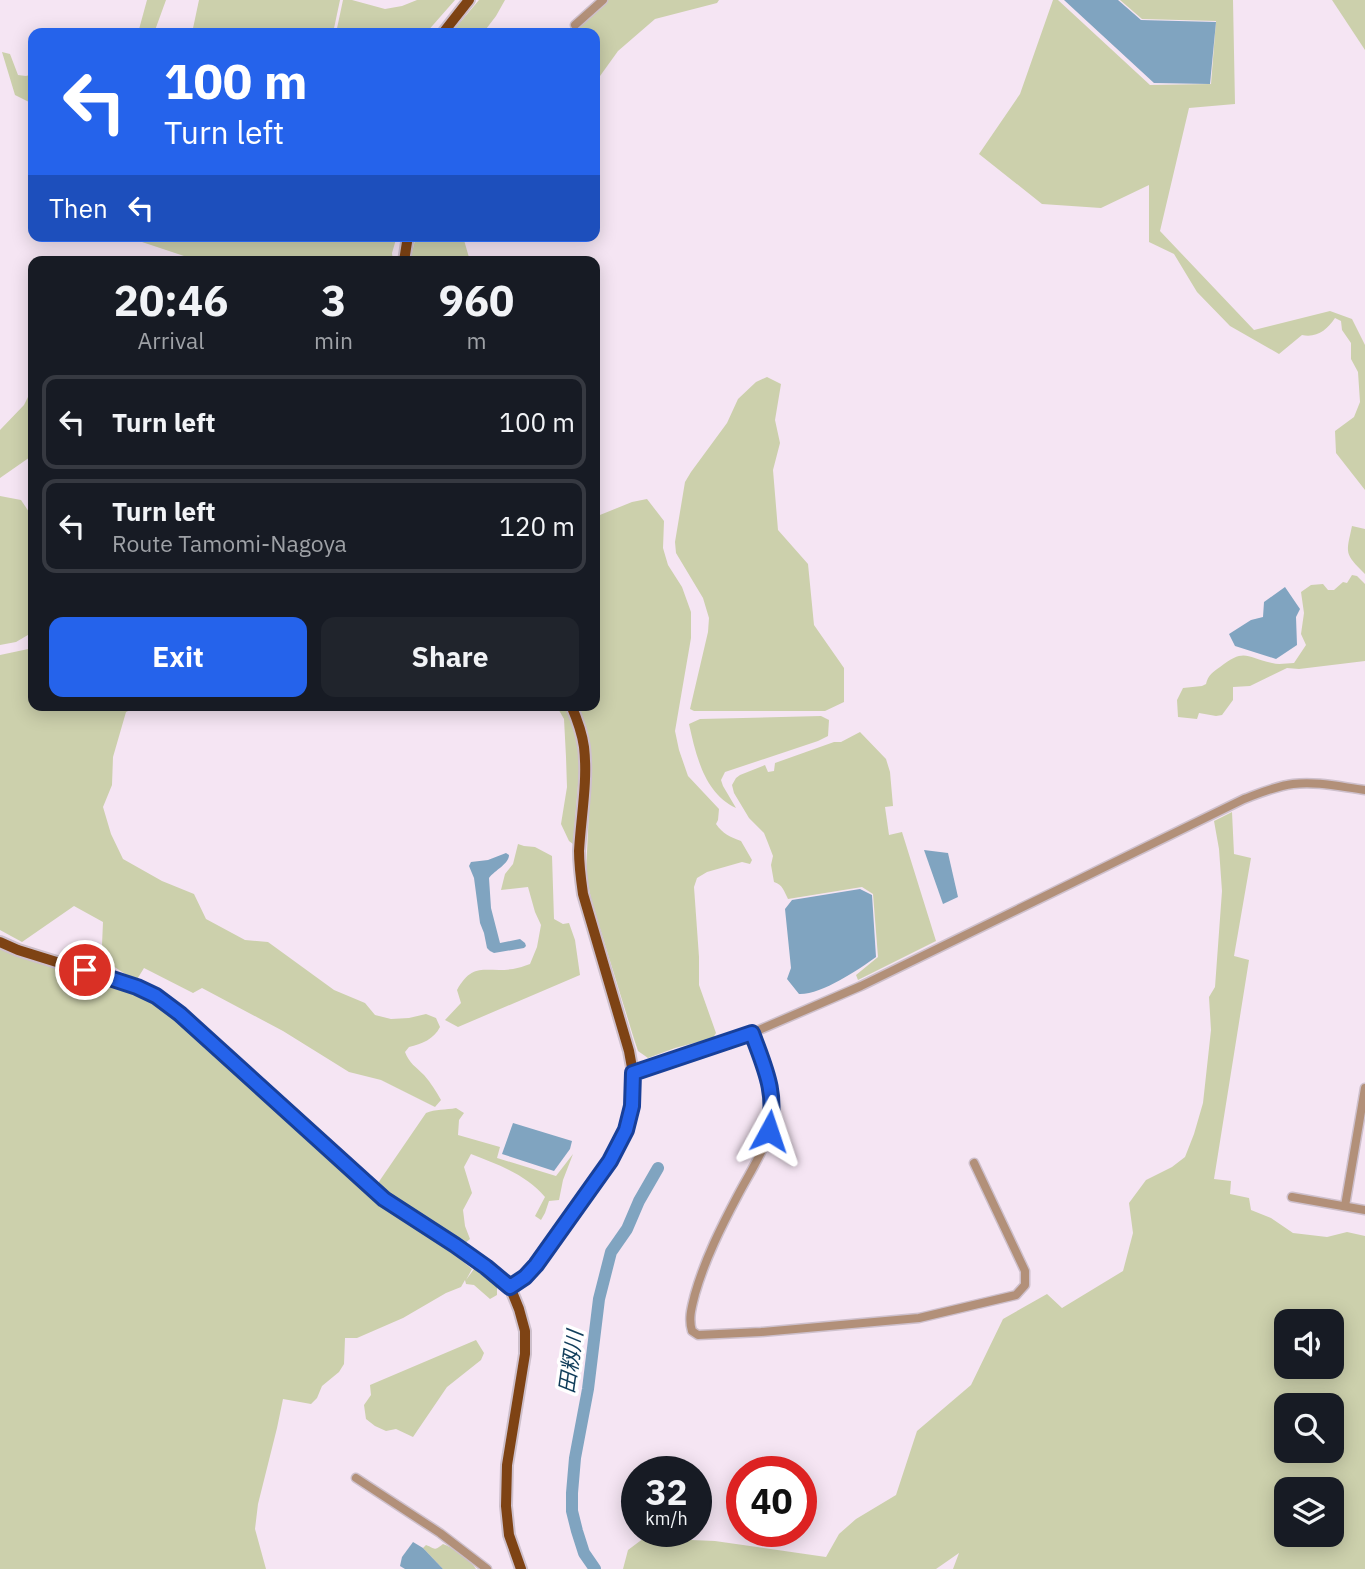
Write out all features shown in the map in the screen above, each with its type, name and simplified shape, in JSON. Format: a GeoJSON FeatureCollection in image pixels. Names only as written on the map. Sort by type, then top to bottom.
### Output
{"type":"FeatureCollection","features":[{"type":"Feature","properties":{"kind":"main road"},"geometry":{"type":"LineString","coordinates":[[447,28],[469,0]]}},
{"type":"Feature","properties":{"kind":"main road"},"geometry":{"type":"LineString","coordinates":[[510,1287],[536,1265],[610,1161],[626,1130],[632,1106],[633,1073],[629,1051],[581,883],[579,852],[586,768],[584,745],[574,711]]}},
{"type":"Feature","properties":{"kind":"main road"},"geometry":{"type":"LineString","coordinates":[[0,942],[137,987],[156,996],[180,1014],[384,1199],[465,1252],[510,1287],[525,1331],[525,1354],[507,1465],[506,1506],[509,1535],[521,1569]]}},
{"type":"Feature","properties":{"kind":"street"},"geometry":{"type":"LineString","coordinates":[[575,24],[603,0]]}},
{"type":"Feature","properties":{"kind":"street"},"geometry":{"type":"LineString","coordinates":[[633,1073],[752,1033],[861,986],[1244,799],[1272,788],[1291,784],[1324,784],[1365,790]]}},
{"type":"Feature","properties":{"kind":"street"},"geometry":{"type":"LineString","coordinates":[[752,1033],[770,1081],[772,1117],[763,1147],[704,1265],[690,1318],[692,1331],[698,1335],[919,1318],[1016,1295],[1025,1285],[1025,1270],[974,1163]]}},
{"type":"Feature","properties":{"kind":"street"},"geometry":{"type":"LineString","coordinates":[[1345,1206],[1365,1088]]}},
{"type":"Feature","properties":{"kind":"street"},"geometry":{"type":"LineString","coordinates":[[1292,1197],[1365,1210]]}},
{"type":"Feature","properties":{"kind":"street"},"geometry":{"type":"LineString","coordinates":[[356,1478],[440,1533],[487,1569]]}},
{"type":"Feature","properties":{"kind":"green space"},"geometry":{"type":"Polygon","coordinates":[[[147,0],[166,0],[156,28],[139,28],[147,0]]]}},
{"type":"Feature","properties":{"kind":"green space"},"geometry":{"type":"Polygon","coordinates":[[[199,0],[340,0],[334,28],[193,28],[199,0]]]}},
{"type":"Feature","properties":{"kind":"green space"},"geometry":{"type":"Polygon","coordinates":[[[343,0],[385,9],[417,0],[455,0],[430,28],[337,28],[343,0]]]}},
{"type":"Feature","properties":{"kind":"green space"},"geometry":{"type":"Polygon","coordinates":[[[479,0],[505,0],[487,28],[455,28],[479,0]]]}},
{"type":"Feature","properties":{"kind":"green space"},"geometry":{"type":"Polygon","coordinates":[[[606,0],[719,0],[717,3],[655,19],[618,51],[600,76],[600,28],[576,28],[606,0]]]}},
{"type":"Feature","properties":{"kind":"green space"},"geometry":{"type":"Polygon","coordinates":[[[1053,0],[1058,0],[1150,85],[1211,84],[1216,21],[1142,19],[1120,0],[1233,0],[1235,104],[1189,108],[1160,231],[1254,330],[1330,311],[1352,319],[1365,345],[1365,490],[1336,453],[1335,431],[1354,417],[1360,402],[1358,372],[1351,359],[1351,343],[1342,330],[1341,321],[1335,318],[1321,332],[1302,335],[1279,354],[1230,326],[1197,292],[1174,254],[1149,242],[1149,185],[1101,208],[1042,204],[979,154],[1020,94],[1053,0]]]}},
{"type":"Feature","properties":{"kind":"green space"},"geometry":{"type":"Polygon","coordinates":[[[1332,0],[1365,0],[1365,50],[1332,0]]]}},
{"type":"Feature","properties":{"kind":"green space"},"geometry":{"type":"Polygon","coordinates":[[[2,52],[10,54],[18,75],[28,75],[28,102],[15,95],[2,52]]]}},
{"type":"Feature","properties":{"kind":"green space"},"geometry":{"type":"Polygon","coordinates":[[[142,242],[395,242],[392,256],[184,256],[142,242]]]}},
{"type":"Feature","properties":{"kind":"green space"},"geometry":{"type":"Polygon","coordinates":[[[415,242],[465,242],[469,256],[411,256],[415,242]]]}},
{"type":"Feature","properties":{"kind":"green space"},"geometry":{"type":"Polygon","coordinates":[[[767,377],[781,384],[775,420],[780,443],[773,470],[778,530],[808,564],[814,625],[844,668],[844,702],[825,711],[694,711],[690,709],[709,618],[703,598],[676,553],[675,542],[685,482],[727,423],[738,399],[756,382],[767,377]]]}},
{"type":"Feature","properties":{"kind":"green space"},"geometry":{"type":"Polygon","coordinates":[[[28,397],[28,458],[0,478],[0,430],[24,405],[28,397]]]}},
{"type":"Feature","properties":{"kind":"green space"},"geometry":{"type":"Polygon","coordinates":[[[0,496],[21,500],[28,510],[28,635],[16,642],[0,645],[0,496]]]}},
{"type":"Feature","properties":{"kind":"green space"},"geometry":{"type":"Polygon","coordinates":[[[647,499],[664,521],[663,548],[668,565],[682,587],[691,612],[691,638],[675,731],[679,750],[688,776],[719,809],[716,824],[727,835],[741,841],[752,860],[750,864],[742,862],[707,872],[697,878],[694,887],[699,985],[716,1033],[713,1038],[648,1058],[638,1051],[591,899],[586,872],[591,770],[586,736],[578,711],[600,711],[600,515],[647,499]]]}},
{"type":"Feature","properties":{"kind":"green space"},"geometry":{"type":"Polygon","coordinates":[[[1352,526],[1365,529],[1365,574],[1348,553],[1352,526]]]}},
{"type":"Feature","properties":{"kind":"green space"},"geometry":{"type":"Polygon","coordinates":[[[1352,575],[1365,584],[1365,661],[1287,668],[1250,686],[1233,687],[1233,700],[1222,715],[1199,713],[1197,719],[1178,717],[1177,700],[1183,688],[1206,684],[1213,672],[1228,661],[1245,656],[1275,664],[1294,663],[1306,645],[1301,634],[1304,613],[1301,592],[1311,585],[1323,584],[1328,590],[1334,590],[1343,582],[1347,583],[1352,575]]]}},
{"type":"Feature","properties":{"kind":"green space"},"geometry":{"type":"Polygon","coordinates":[[[28,649],[28,711],[128,711],[113,757],[112,785],[103,807],[111,834],[123,859],[162,881],[194,894],[206,919],[245,940],[268,942],[334,990],[365,1003],[375,1015],[391,1019],[426,1014],[436,1018],[440,1027],[434,1035],[423,1043],[409,1047],[405,1052],[441,1100],[435,1107],[381,1080],[349,1072],[283,1031],[202,988],[193,993],[144,968],[136,981],[113,966],[102,945],[103,922],[74,906],[22,942],[0,930],[0,655],[28,649]]]}},
{"type":"Feature","properties":{"kind":"green space"},"geometry":{"type":"Polygon","coordinates":[[[559,711],[568,711],[578,742],[580,762],[573,844],[561,824],[567,787],[564,719],[559,711]]]}},
{"type":"Feature","properties":{"kind":"green space"},"geometry":{"type":"Polygon","coordinates":[[[821,716],[829,720],[828,736],[725,772],[721,780],[736,808],[716,793],[709,783],[703,772],[689,724],[700,719],[821,716]]]}},
{"type":"Feature","properties":{"kind":"green space"},"geometry":{"type":"Polygon","coordinates":[[[860,732],[886,759],[893,806],[885,807],[889,835],[902,832],[936,941],[858,980],[856,975],[878,957],[873,894],[862,887],[788,899],[781,887],[774,882],[771,865],[773,856],[764,833],[749,818],[732,785],[740,775],[765,765],[768,772],[774,771],[775,763],[834,742],[841,742],[860,732]]]}},
{"type":"Feature","properties":{"kind":"green space"},"geometry":{"type":"Polygon","coordinates":[[[1232,812],[1234,854],[1251,858],[1234,956],[1249,960],[1214,1179],[1231,1181],[1230,1194],[1249,1198],[1251,1210],[1271,1218],[1293,1233],[1327,1237],[1347,1232],[1365,1236],[1365,1569],[953,1569],[959,1553],[936,1569],[623,1569],[628,1550],[632,1547],[712,1547],[712,1541],[726,1543],[726,1547],[757,1547],[826,1557],[839,1534],[856,1519],[896,1495],[917,1431],[971,1385],[1003,1319],[1047,1294],[1062,1308],[1123,1271],[1133,1233],[1129,1203],[1146,1180],[1185,1157],[1203,1103],[1211,1030],[1209,997],[1215,987],[1222,891],[1214,821],[1232,812]]]}},
{"type":"Feature","properties":{"kind":"green space"},"geometry":{"type":"Polygon","coordinates":[[[518,844],[535,847],[552,856],[554,919],[563,924],[569,923],[575,940],[580,975],[458,1027],[445,1020],[461,1003],[457,990],[463,981],[481,970],[513,969],[530,964],[537,947],[541,925],[528,887],[501,890],[505,874],[513,864],[518,844]]]}},
{"type":"Feature","properties":{"kind":"green space"},"geometry":{"type":"Polygon","coordinates":[[[0,947],[111,983],[149,999],[176,1017],[387,1210],[450,1251],[472,1269],[466,1280],[474,1269],[478,1268],[497,1287],[497,1295],[490,1299],[474,1285],[466,1284],[465,1280],[461,1287],[403,1318],[357,1338],[345,1338],[344,1364],[339,1372],[322,1386],[311,1404],[283,1399],[258,1504],[255,1529],[266,1569],[0,1569],[0,947]]]}},
{"type":"Feature","properties":{"kind":"green space"},"geometry":{"type":"Polygon","coordinates":[[[456,1108],[464,1113],[459,1120],[458,1135],[500,1147],[497,1158],[556,1176],[573,1154],[559,1200],[549,1201],[541,1220],[535,1216],[545,1197],[538,1189],[511,1171],[471,1154],[464,1167],[472,1193],[463,1210],[470,1239],[463,1245],[376,1186],[426,1113],[456,1108]]]}},
{"type":"Feature","properties":{"kind":"green space"},"geometry":{"type":"Polygon","coordinates":[[[476,1340],[484,1353],[481,1360],[447,1387],[413,1437],[396,1429],[386,1431],[366,1419],[364,1405],[371,1395],[370,1385],[476,1340]]]}},
{"type":"Feature","properties":{"kind":"green space"},"geometry":{"type":"Polygon","coordinates":[[[443,1544],[461,1554],[476,1569],[443,1569],[423,1548],[426,1545],[436,1549],[443,1544]]]}},
{"type":"Feature","properties":{"kind":"water"},"geometry":{"type":"Polygon","coordinates":[[[1064,0],[1118,0],[1141,20],[1216,22],[1210,84],[1154,83],[1064,0]]]}},
{"type":"Feature","properties":{"kind":"water"},"geometry":{"type":"Polygon","coordinates":[[[1285,587],[1300,609],[1296,617],[1297,645],[1276,659],[1235,646],[1229,634],[1251,620],[1263,617],[1264,602],[1285,587]]]}},
{"type":"Feature","properties":{"kind":"water"},"geometry":{"type":"Polygon","coordinates":[[[924,850],[948,853],[958,897],[943,904],[924,850]]]}},
{"type":"Feature","properties":{"kind":"water"},"geometry":{"type":"Polygon","coordinates":[[[506,853],[509,855],[507,861],[489,878],[491,908],[500,943],[520,939],[526,946],[494,953],[487,948],[480,923],[474,878],[469,866],[471,862],[488,860],[506,853]]]}},
{"type":"Feature","properties":{"kind":"water"},"geometry":{"type":"Polygon","coordinates":[[[860,889],[872,895],[876,957],[828,986],[799,994],[787,979],[791,968],[785,909],[792,900],[860,889]]]}},
{"type":"Feature","properties":{"kind":"water"},"geometry":{"type":"Polygon","coordinates":[[[513,1123],[572,1141],[570,1149],[554,1171],[502,1154],[513,1123]]]}},
{"type":"Feature","properties":{"kind":"water"},"geometry":{"type":"Polygon","coordinates":[[[413,1542],[423,1548],[443,1569],[405,1569],[400,1566],[402,1557],[413,1542]]]}},
{"type":"Feature","properties":{"kind":"waterway","name":"田籾川"},"geometry":{"type":"LineString","coordinates":[[595,1569],[584,1553],[577,1531],[572,1511],[572,1493],[599,1299],[611,1252],[627,1229],[658,1168]]}},
{"type":"Feature","properties":{"kind":"route"},"geometry":{"type":"LineString","coordinates":[[85,970],[156,996],[180,1014],[384,1199],[455,1245],[510,1287],[536,1265],[610,1161],[626,1130],[632,1106],[633,1073],[752,1033],[770,1081],[772,1117],[769,1131]]}}]}
